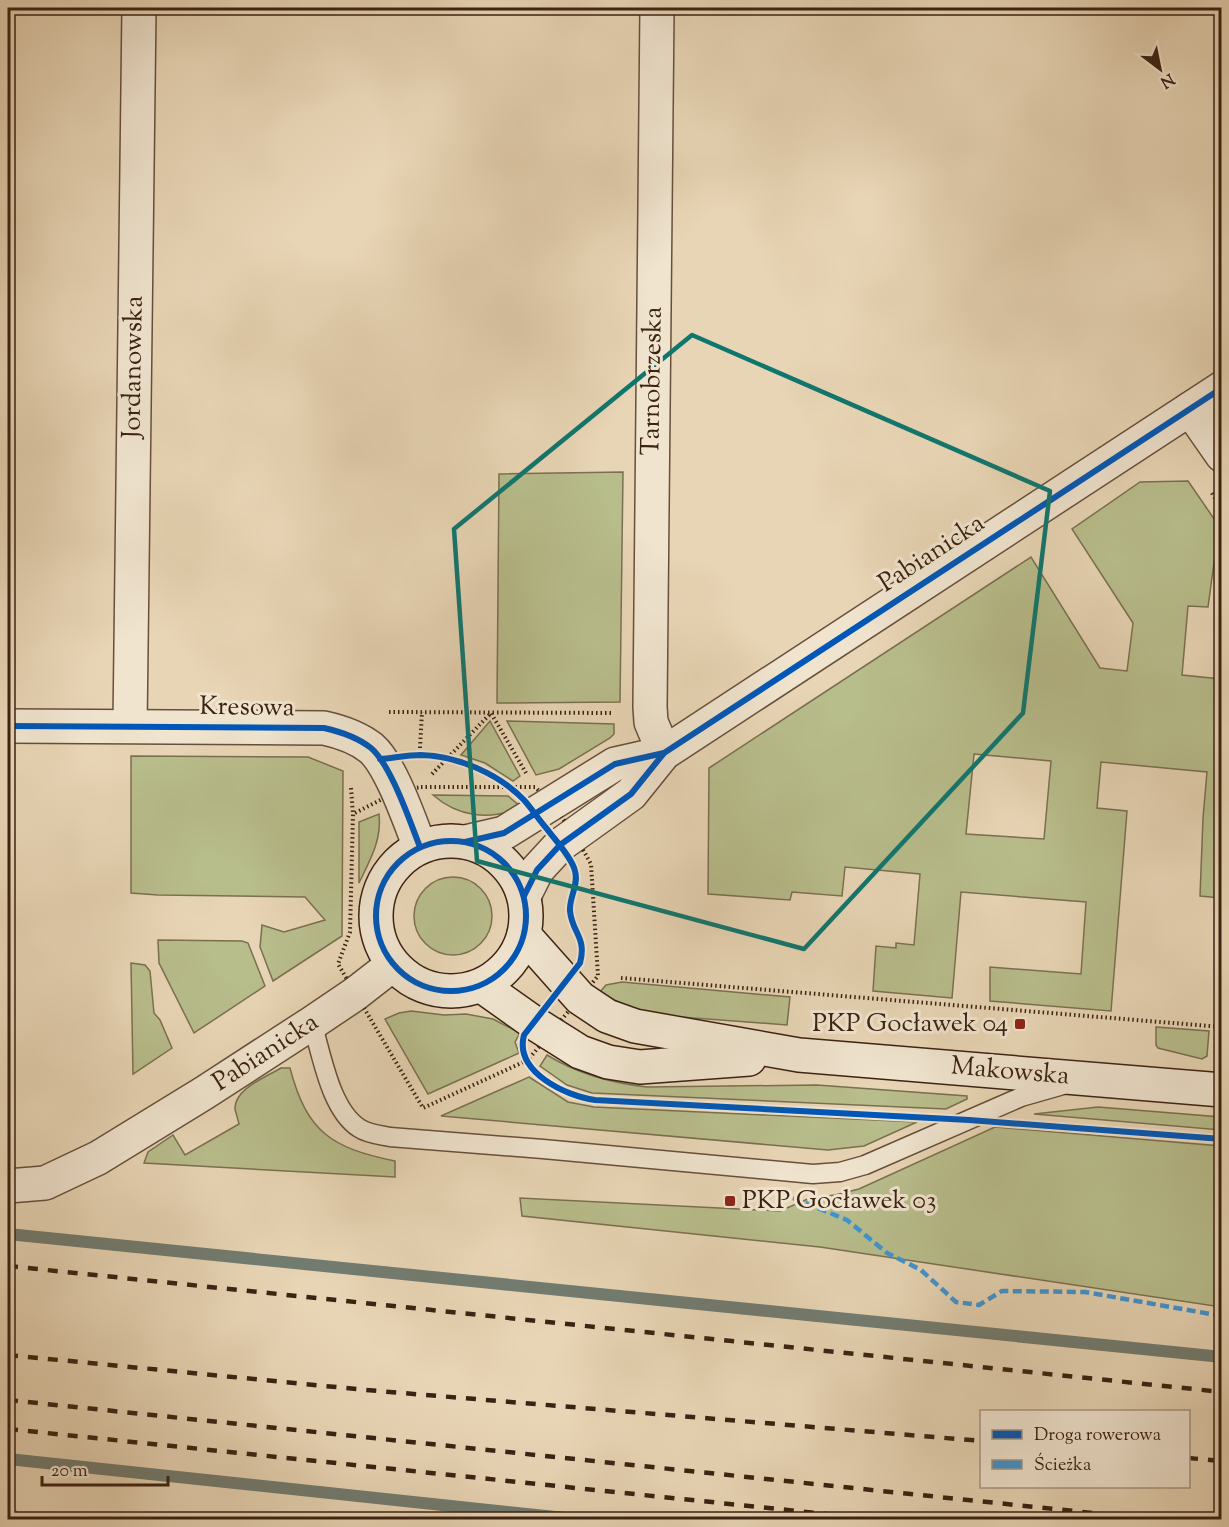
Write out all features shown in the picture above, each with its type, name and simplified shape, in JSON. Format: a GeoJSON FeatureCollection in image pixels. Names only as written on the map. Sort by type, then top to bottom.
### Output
{"type":"FeatureCollection","features":[{"type":"Feature","properties":{"kind":"street","name":"Jordanowska"},"geometry":{"type":"LineString","coordinates":[[130,726],[139,8]]}},
{"type":"Feature","properties":{"kind":"street","name":"Tarnobrzeska"},"geometry":{"type":"LineString","coordinates":[[657,8],[650,707],[651,722],[664,753]]}},
{"type":"Feature","properties":{"kind":"street","name":"Pabianicka"},"geometry":{"type":"LineString","coordinates":[[524,896],[537,870],[560,845],[631,794],[664,753],[1221,388]]}},
{"type":"Feature","properties":{"kind":"street"},"geometry":{"type":"LineString","coordinates":[[1190,409],[1221,456]]}},
{"type":"Feature","properties":{"kind":"street","name":"Kresowa"},"geometry":{"type":"LineString","coordinates":[[8,726],[324,728],[344,732],[372,749],[380,759],[413,785],[420,847]]}},
{"type":"Feature","properties":{"kind":"street","name":"Pabianicka"},"geometry":{"type":"LineString","coordinates":[[465,842],[504,833],[541,802],[615,764],[664,753]]}},
{"type":"Feature","properties":{"kind":"street"},"geometry":{"type":"LineString","coordinates":[[442,841],[465,842],[492,850],[517,877],[524,896],[524,936],[509,965],[482,986],[461,992],[438,991],[417,984],[391,966],[378,940],[376,903],[391,869],[420,847],[442,841]]}},
{"type":"Feature","properties":{"kind":"street","name":"Makowska"},"geometry":{"type":"LineString","coordinates":[[524,936],[589,987],[607,1016],[635,1026],[799,1055],[1221,1090]]}},
{"type":"Feature","properties":{"kind":"street","name":"Pabianicka"},"geometry":{"type":"LineString","coordinates":[[8,1186],[45,1183],[98,1158],[312,1023],[391,966]]}},
{"type":"Feature","properties":{"kind":"street","name":"Makowska"},"geometry":{"type":"LineString","coordinates":[[482,986],[580,1052],[608,1062],[640,1067],[799,1055]]}},
{"type":"Feature","properties":{"kind":"lane"},"geometry":{"type":"LineString","coordinates":[[312,1023],[334,1097],[357,1127],[369,1133],[390,1137],[813,1174],[840,1172],[865,1165],[1021,1097],[1086,1079]]}},
{"type":"Feature","properties":{"kind":"path"},"geometry":{"type":"LineString","coordinates":[[380,759],[420,755],[422,712]]}},
{"type":"Feature","properties":{"kind":"path"},"geometry":{"type":"LineString","coordinates":[[542,1028],[528,1060],[423,1108],[338,964],[350,932],[353,814],[413,785],[448,758],[491,713],[541,802],[574,834],[591,864],[589,987]]}},
{"type":"Feature","properties":{"kind":"path"},"geometry":{"type":"LineString","coordinates":[[438,757],[457,761]]}},
{"type":"Feature","properties":{"kind":"path"},"geometry":{"type":"LineString","coordinates":[[493,778],[541,802]]}},
{"type":"Feature","properties":{"kind":"path"},"geometry":{"type":"LineString","coordinates":[[413,785],[510,788],[524,800],[541,802]]}},
{"type":"Feature","properties":{"kind":"path"},"geometry":{"type":"LineString","coordinates":[[532,1067],[522,1044],[524,1035],[542,1028],[589,987],[1221,1026]]}},
{"type":"Feature","properties":{"kind":"highlighted area"},"geometry":{"type":"Polygon","coordinates":[[[692,335],[1050,491],[1023,713],[804,949],[477,861],[454,529],[692,335]]]}},
{"type":"Feature","properties":{"kind":"green space"},"geometry":{"type":"Polygon","coordinates":[[[623,472],[620,702],[497,703],[499,474],[623,472]]]}},
{"type":"Feature","properties":{"kind":"green space"},"geometry":{"type":"Polygon","coordinates":[[[1188,481],[1219,526],[1208,607],[1188,606],[1182,675],[1221,679],[1221,898],[1200,896],[1207,772],[1101,762],[1097,808],[1127,811],[1111,1011],[990,1001],[990,967],[1081,974],[1086,902],[961,892],[952,998],[873,991],[876,946],[896,948],[896,943],[914,945],[920,874],[845,867],[842,896],[792,892],[790,900],[708,894],[709,768],[1031,557],[1100,668],[1127,671],[1133,623],[1072,529],[1140,482],[1188,481]],[[974,754],[966,834],[1044,839],[1051,761],[974,754]]]}},
{"type":"Feature","properties":{"kind":"green space"},"geometry":{"type":"Polygon","coordinates":[[[490,721],[520,776],[513,781],[485,763],[461,755],[490,721]]]}},
{"type":"Feature","properties":{"kind":"green space"},"geometry":{"type":"Polygon","coordinates":[[[507,721],[614,724],[614,734],[559,769],[536,775],[507,721]]]}},
{"type":"Feature","properties":{"kind":"green space"},"geometry":{"type":"Polygon","coordinates":[[[131,756],[308,757],[343,771],[342,936],[273,981],[260,947],[262,925],[284,932],[325,920],[305,897],[131,893],[131,756]]]}},
{"type":"Feature","properties":{"kind":"green space"},"geometry":{"type":"Polygon","coordinates":[[[433,795],[508,796],[521,807],[498,814],[475,814],[453,808],[433,795]]]}},
{"type":"Feature","properties":{"kind":"green space"},"geometry":{"type":"Polygon","coordinates":[[[379,814],[377,841],[359,883],[359,822],[379,814]]]}},
{"type":"Feature","properties":{"kind":"green space"},"geometry":{"type":"Polygon","coordinates":[[[453,877],[468,880],[481,888],[489,901],[492,916],[489,931],[481,944],[468,952],[453,955],[438,952],[425,944],[417,931],[414,916],[417,901],[425,888],[438,880],[453,877]]]}},
{"type":"Feature","properties":{"kind":"green space"},"geometry":{"type":"Polygon","coordinates":[[[158,940],[248,943],[265,986],[194,1033],[159,963],[158,940]]]}},
{"type":"Feature","properties":{"kind":"green space"},"geometry":{"type":"Polygon","coordinates":[[[131,963],[145,965],[150,971],[154,1013],[160,1020],[172,1048],[133,1074],[131,963]]]}},
{"type":"Feature","properties":{"kind":"green space"},"geometry":{"type":"Polygon","coordinates":[[[622,982],[790,997],[787,1025],[654,1015],[629,1008],[600,992],[606,985],[622,982]]]}},
{"type":"Feature","properties":{"kind":"green space"},"geometry":{"type":"Polygon","coordinates":[[[411,1011],[444,1015],[466,1014],[493,1019],[520,1033],[515,1042],[519,1053],[428,1094],[385,1019],[411,1011]]]}},
{"type":"Feature","properties":{"kind":"green space"},"geometry":{"type":"Polygon","coordinates":[[[1156,1027],[1209,1031],[1207,1056],[1202,1059],[1158,1048],[1156,1027]]]}},
{"type":"Feature","properties":{"kind":"green space"},"geometry":{"type":"Polygon","coordinates":[[[547,1055],[595,1077],[647,1087],[817,1085],[967,1096],[967,1099],[946,1109],[592,1093],[567,1085],[540,1066],[547,1055]]]}},
{"type":"Feature","properties":{"kind":"green space"},"geometry":{"type":"Polygon","coordinates":[[[281,1068],[290,1068],[305,1108],[314,1123],[325,1134],[354,1150],[395,1161],[395,1177],[144,1163],[148,1152],[173,1135],[185,1155],[239,1124],[235,1109],[240,1095],[252,1084],[281,1068]]]}},
{"type":"Feature","properties":{"kind":"green space"},"geometry":{"type":"Polygon","coordinates":[[[529,1077],[568,1102],[594,1107],[917,1122],[864,1146],[828,1150],[441,1116],[529,1077]]]}},
{"type":"Feature","properties":{"kind":"green space"},"geometry":{"type":"Polygon","coordinates":[[[1098,1107],[1221,1117],[1221,1130],[1034,1114],[1098,1107]]]}},
{"type":"Feature","properties":{"kind":"green space"},"geometry":{"type":"Polygon","coordinates":[[[995,1127],[1221,1146],[1221,1307],[820,1247],[522,1216],[520,1198],[780,1211],[810,1198],[859,1189],[995,1127]]]}},
{"type":"Feature","properties":{"kind":"waterway"},"geometry":{"type":"LineString","coordinates":[[8,1234],[1222,1357]]}},
{"type":"Feature","properties":{"kind":"waterway"},"geometry":{"type":"LineString","coordinates":[[8,1459],[584,1520]]}},
{"type":"Feature","properties":{"kind":"railway"},"geometry":{"type":"LineString","coordinates":[[8,1266],[1222,1392]]}},
{"type":"Feature","properties":{"kind":"railway"},"geometry":{"type":"LineString","coordinates":[[8,1355],[366,1390],[980,1441]]}},
{"type":"Feature","properties":{"kind":"railway"},"geometry":{"type":"LineString","coordinates":[[8,1400],[1160,1520]]}},
{"type":"Feature","properties":{"kind":"railway"},"geometry":{"type":"LineString","coordinates":[[8,1429],[884,1520]]}},
{"type":"Feature","properties":{"kind":"railway"},"geometry":{"type":"LineString","coordinates":[[1190,1458],[1222,1461]]}},
{"type":"Feature","properties":{"kind":"marked path"},"geometry":{"type":"LineString","coordinates":[[793,1198],[847,1220],[887,1253],[921,1270],[956,1302],[979,1305],[1002,1291],[1085,1292],[1222,1316]]}},
{"type":"Feature","properties":{"kind":"marked path"},"geometry":{"type":"LineString","coordinates":[[8,1511],[50,1520]]}},
{"type":"Feature","properties":{"kind":"cycle path"},"geometry":{"type":"LineString","coordinates":[[524,896],[537,870],[560,845],[631,794],[664,753],[1222,388]]}},
{"type":"Feature","properties":{"kind":"cycle path"},"geometry":{"type":"LineString","coordinates":[[8,726],[324,728],[337,731],[371,748],[386,767],[420,847]]}},
{"type":"Feature","properties":{"kind":"cycle path"},"geometry":{"type":"LineString","coordinates":[[465,842],[504,833],[615,764],[664,753]]}},
{"type":"Feature","properties":{"kind":"cycle path"},"geometry":{"type":"LineString","coordinates":[[380,759],[416,755],[435,756],[477,768],[503,782],[524,800],[570,860],[576,876],[570,911],[582,947],[580,963],[524,1035],[523,1048],[534,1071],[545,1080],[570,1093],[595,1100],[969,1120],[1222,1139]]}},
{"type":"Feature","properties":{"kind":"cycle path"},"geometry":{"type":"LineString","coordinates":[[451,841],[480,846],[493,853],[504,863],[514,874],[521,887],[526,916],[521,945],[514,958],[504,969],[493,979],[480,986],[451,991],[422,986],[409,979],[398,969],[388,958],[381,945],[376,916],[381,887],[388,874],[398,863],[409,853],[422,846],[451,841]]}},
{"type":"Feature","properties":{"kind":"place","name":"PKP Gocławek 04"},"geometry":{"type":"Point","coordinates":[1020,1024]}},
{"type":"Feature","properties":{"kind":"place","name":"PKP Gocławek 03"},"geometry":{"type":"Point","coordinates":[730,1201]}}]}
